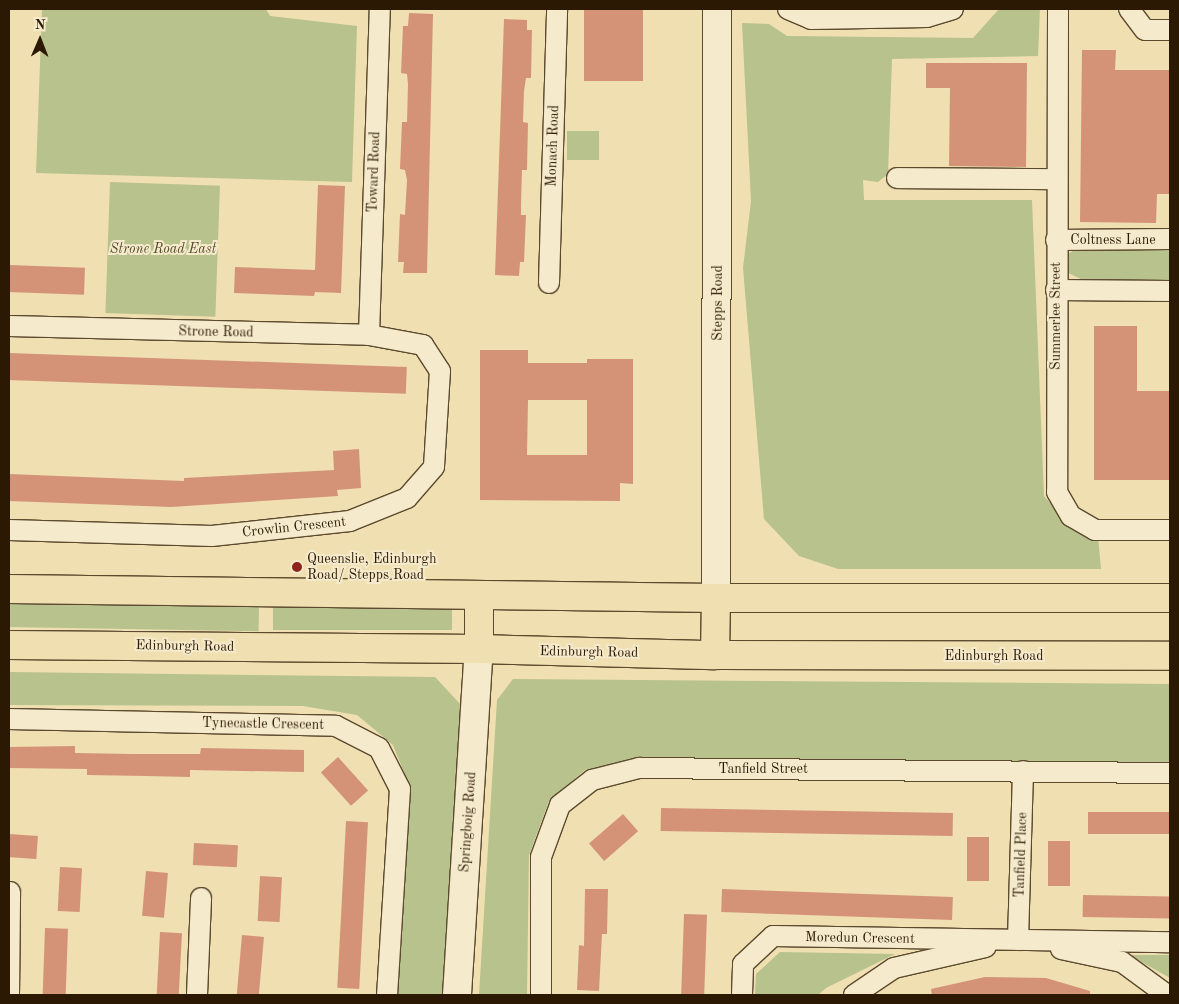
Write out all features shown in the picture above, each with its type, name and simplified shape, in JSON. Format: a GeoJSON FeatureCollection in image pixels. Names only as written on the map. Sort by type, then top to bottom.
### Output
{"type":"FeatureCollection","features":[{"type":"Feature","properties":{"kind":"main road","name":"Stepps Road"},"geometry":{"type":"LineString","coordinates":[[716,598],[717,9]]}},
{"type":"Feature","properties":{"kind":"main road"},"geometry":{"type":"LineString","coordinates":[[9,588],[716,598],[1170,598]]}},
{"type":"Feature","properties":{"kind":"main road"},"geometry":{"type":"LineString","coordinates":[[479,595],[479,649]]}},
{"type":"Feature","properties":{"kind":"main road"},"geometry":{"type":"LineString","coordinates":[[715,655],[716,598]]}},
{"type":"Feature","properties":{"kind":"main road","name":"Edinburgh Road"},"geometry":{"type":"LineString","coordinates":[[9,645],[479,649],[715,655],[1170,656]]}},
{"type":"Feature","properties":{"kind":"main road","name":"Springboig Road"},"geometry":{"type":"LineString","coordinates":[[457,995],[479,649]]}},
{"type":"Feature","properties":{"kind":"street","name":"Toward Road"},"geometry":{"type":"LineString","coordinates":[[369,336],[380,9]]}},
{"type":"Feature","properties":{"kind":"street","name":"Monach Road"},"geometry":{"type":"LineString","coordinates":[[549,283],[557,9]]}},
{"type":"Feature","properties":{"kind":"street"},"geometry":{"type":"LineString","coordinates":[[788,9],[810,19],[927,17],[953,9]]}},
{"type":"Feature","properties":{"kind":"street","name":"Summerlee Street"},"geometry":{"type":"LineString","coordinates":[[1058,9],[1056,179],[1057,492],[1071,516],[1096,530],[1170,530]]}},
{"type":"Feature","properties":{"kind":"street"},"geometry":{"type":"LineString","coordinates":[[1129,9],[1145,30],[1170,30]]}},
{"type":"Feature","properties":{"kind":"street"},"geometry":{"type":"LineString","coordinates":[[897,178],[1056,179]]}},
{"type":"Feature","properties":{"kind":"street","name":"Coltness Lane"},"geometry":{"type":"LineString","coordinates":[[1056,240],[1170,239]]}},
{"type":"Feature","properties":{"kind":"street"},"geometry":{"type":"LineString","coordinates":[[1056,290],[1170,291]]}},
{"type":"Feature","properties":{"kind":"street","name":"Strone Road"},"geometry":{"type":"LineString","coordinates":[[9,326],[369,336],[423,345]]}},
{"type":"Feature","properties":{"kind":"street","name":"Crowlin Crescent"},"geometry":{"type":"LineString","coordinates":[[9,530],[212,536],[350,521],[407,498],[434,466],[440,371],[423,345]]}},
{"type":"Feature","properties":{"kind":"street","name":"Tynecastle Crescent"},"geometry":{"type":"LineString","coordinates":[[9,719],[336,726],[379,748],[400,789],[386,995]]}},
{"type":"Feature","properties":{"kind":"street","name":"Tanfield Street"},"geometry":{"type":"LineString","coordinates":[[541,995],[541,857],[560,805],[592,780],[639,768],[1170,773]]}},
{"type":"Feature","properties":{"kind":"street","name":"Tanfield Place"},"geometry":{"type":"LineString","coordinates":[[1018,940],[1023,771]]}},
{"type":"Feature","properties":{"kind":"street"},"geometry":{"type":"LineString","coordinates":[[9,995],[10,892]]}},
{"type":"Feature","properties":{"kind":"street"},"geometry":{"type":"LineString","coordinates":[[197,995],[201,898]]}},
{"type":"Feature","properties":{"kind":"street","name":"Moredun Crescent"},"geometry":{"type":"LineString","coordinates":[[742,995],[743,964],[773,936],[1170,942]]}},
{"type":"Feature","properties":{"kind":"street","name":"Moredun Crescent"},"geometry":{"type":"LineString","coordinates":[[854,995],[894,968],[1018,940],[1122,962],[1167,995]]}},
{"type":"Feature","properties":{"kind":"green space"},"geometry":{"type":"Polygon","coordinates":[[[42,9],[266,9],[270,16],[357,26],[352,182],[36,173],[42,9]]]}},
{"type":"Feature","properties":{"kind":"green space"},"geometry":{"type":"Polygon","coordinates":[[[999,9],[1040,9],[1038,56],[892,59],[888,174],[878,182],[863,180],[864,200],[1032,200],[1044,496],[1072,528],[1098,537],[1101,569],[838,569],[799,556],[764,519],[743,268],[751,201],[742,23],[769,24],[787,36],[973,38],[999,9]]]}},
{"type":"Feature","properties":{"kind":"green space"},"geometry":{"type":"Polygon","coordinates":[[[567,131],[599,131],[599,160],[567,160],[567,131]]]}},
{"type":"Feature","properties":{"kind":"green space","name":"Strone Road East"},"geometry":{"type":"Polygon","coordinates":[[[110,182],[220,186],[215,317],[105,313],[110,182]]]}},
{"type":"Feature","properties":{"kind":"green space"},"geometry":{"type":"Polygon","coordinates":[[[1079,247],[1170,247],[1170,280],[1083,280],[1066,272],[1068,254],[1079,247]]]}},
{"type":"Feature","properties":{"kind":"green space"},"geometry":{"type":"Polygon","coordinates":[[[9,602],[259,606],[259,631],[9,627],[9,602]]]}},
{"type":"Feature","properties":{"kind":"green space"},"geometry":{"type":"Polygon","coordinates":[[[273,604],[452,604],[452,630],[273,630],[273,604]]]}},
{"type":"Feature","properties":{"kind":"green space"},"geometry":{"type":"Polygon","coordinates":[[[9,672],[435,677],[461,705],[445,995],[396,995],[407,780],[393,745],[357,715],[303,706],[9,705],[9,672]]]}},
{"type":"Feature","properties":{"kind":"green space"},"geometry":{"type":"Polygon","coordinates":[[[513,679],[1170,684],[1170,763],[638,758],[585,770],[549,801],[529,855],[527,995],[479,995],[497,700],[513,679]]]}},
{"type":"Feature","properties":{"kind":"green space"},"geometry":{"type":"Polygon","coordinates":[[[780,952],[895,954],[826,988],[818,995],[755,995],[756,974],[780,952]]]}},
{"type":"Feature","properties":{"kind":"green space"},"geometry":{"type":"Polygon","coordinates":[[[1129,955],[1170,955],[1170,978],[1129,955]]]}},
{"type":"Feature","properties":{"kind":"building"},"geometry":{"type":"Polygon","coordinates":[[[584,9],[643,9],[643,81],[584,81],[584,9]]]}},
{"type":"Feature","properties":{"kind":"building"},"geometry":{"type":"Polygon","coordinates":[[[409,13],[433,14],[427,273],[403,273],[404,262],[398,262],[400,214],[405,215],[407,180],[405,170],[400,169],[402,122],[407,122],[408,84],[407,74],[401,73],[403,26],[408,26],[409,13]]]}},
{"type":"Feature","properties":{"kind":"building"},"geometry":{"type":"Polygon","coordinates":[[[504,19],[527,20],[527,30],[532,30],[531,78],[526,78],[524,91],[523,122],[528,123],[527,170],[522,170],[521,215],[526,215],[524,262],[520,262],[519,276],[495,275],[504,19]]]}},
{"type":"Feature","properties":{"kind":"building"},"geometry":{"type":"Polygon","coordinates":[[[1082,50],[1116,50],[1115,70],[1170,70],[1170,194],[1157,194],[1156,223],[1080,222],[1082,50]]]}},
{"type":"Feature","properties":{"kind":"building"},"geometry":{"type":"Polygon","coordinates":[[[926,63],[1027,63],[1026,167],[949,166],[950,88],[926,88],[926,63]]]}},
{"type":"Feature","properties":{"kind":"building"},"geometry":{"type":"Polygon","coordinates":[[[318,185],[345,186],[341,293],[315,292],[314,296],[234,293],[235,267],[315,270],[318,185]]]}},
{"type":"Feature","properties":{"kind":"building"},"geometry":{"type":"Polygon","coordinates":[[[9,265],[85,268],[84,295],[9,292],[9,265]]]}},
{"type":"Feature","properties":{"kind":"building"},"geometry":{"type":"Polygon","coordinates":[[[1094,326],[1137,326],[1137,391],[1170,391],[1170,480],[1094,480],[1094,326]]]}},
{"type":"Feature","properties":{"kind":"building"},"geometry":{"type":"Polygon","coordinates":[[[480,350],[528,350],[528,363],[587,363],[587,359],[633,359],[633,484],[620,483],[620,501],[480,500],[480,350]],[[528,400],[527,455],[587,455],[587,400],[528,400]]]}},
{"type":"Feature","properties":{"kind":"building"},"geometry":{"type":"Polygon","coordinates":[[[9,353],[407,367],[406,394],[9,380],[9,353]]]}},
{"type":"Feature","properties":{"kind":"building"},"geometry":{"type":"Polygon","coordinates":[[[359,449],[361,488],[337,490],[338,496],[171,507],[9,501],[9,474],[184,481],[184,478],[334,470],[333,451],[359,449]]]}},
{"type":"Feature","properties":{"kind":"building"},"geometry":{"type":"Polygon","coordinates":[[[75,746],[75,753],[132,754],[200,754],[201,748],[304,750],[304,772],[190,770],[190,777],[87,775],[87,769],[9,768],[9,747],[75,746]]]}},
{"type":"Feature","properties":{"kind":"building"},"geometry":{"type":"Polygon","coordinates":[[[338,757],[368,790],[351,806],[321,772],[338,757]]]}},
{"type":"Feature","properties":{"kind":"building"},"geometry":{"type":"Polygon","coordinates":[[[661,808],[953,813],[953,836],[661,831],[661,808]]]}},
{"type":"Feature","properties":{"kind":"building"},"geometry":{"type":"Polygon","coordinates":[[[1088,812],[1170,812],[1170,834],[1088,834],[1088,812]]]}},
{"type":"Feature","properties":{"kind":"building"},"geometry":{"type":"Polygon","coordinates":[[[623,814],[638,831],[604,861],[589,844],[623,814]]]}},
{"type":"Feature","properties":{"kind":"building"},"geometry":{"type":"Polygon","coordinates":[[[346,821],[368,822],[359,989],[337,988],[346,821]]]}},
{"type":"Feature","properties":{"kind":"building"},"geometry":{"type":"Polygon","coordinates":[[[9,834],[38,836],[36,859],[9,857],[9,834]]]}},
{"type":"Feature","properties":{"kind":"building"},"geometry":{"type":"Polygon","coordinates":[[[967,837],[989,837],[989,881],[967,881],[967,837]]]}},
{"type":"Feature","properties":{"kind":"building"},"geometry":{"type":"Polygon","coordinates":[[[1048,841],[1070,841],[1070,886],[1048,886],[1048,841]]]}},
{"type":"Feature","properties":{"kind":"building"},"geometry":{"type":"Polygon","coordinates":[[[194,843],[238,845],[237,867],[193,865],[194,843]]]}},
{"type":"Feature","properties":{"kind":"building"},"geometry":{"type":"Polygon","coordinates":[[[60,867],[82,868],[80,912],[58,911],[60,867]]]}},
{"type":"Feature","properties":{"kind":"building"},"geometry":{"type":"Polygon","coordinates":[[[146,871],[168,873],[164,918],[142,916],[146,871]]]}},
{"type":"Feature","properties":{"kind":"building"},"geometry":{"type":"Polygon","coordinates":[[[260,876],[282,877],[280,922],[258,921],[260,876]]]}},
{"type":"Feature","properties":{"kind":"building"},"geometry":{"type":"Polygon","coordinates":[[[585,889],[608,889],[607,934],[602,934],[599,991],[577,990],[579,945],[584,946],[585,889]]]}},
{"type":"Feature","properties":{"kind":"building"},"geometry":{"type":"Polygon","coordinates":[[[722,889],[953,897],[952,920],[721,912],[722,889]]]}},
{"type":"Feature","properties":{"kind":"building"},"geometry":{"type":"Polygon","coordinates":[[[1083,895],[1170,897],[1170,919],[1083,917],[1083,895]]]}},
{"type":"Feature","properties":{"kind":"building"},"geometry":{"type":"Polygon","coordinates":[[[684,914],[707,915],[704,995],[681,995],[684,914]]]}},
{"type":"Feature","properties":{"kind":"building"},"geometry":{"type":"Polygon","coordinates":[[[45,928],[68,929],[66,995],[43,995],[45,928]]]}},
{"type":"Feature","properties":{"kind":"building"},"geometry":{"type":"Polygon","coordinates":[[[160,932],[182,933],[179,995],[157,995],[160,932]]]}},
{"type":"Feature","properties":{"kind":"building"},"geometry":{"type":"Polygon","coordinates":[[[242,935],[264,937],[259,995],[237,995],[242,935]]]}},
{"type":"Feature","properties":{"kind":"building"},"geometry":{"type":"Polygon","coordinates":[[[985,977],[1046,978],[1090,991],[1090,995],[932,995],[931,989],[985,977]]]}},
{"type":"Feature","properties":{"kind":"place","name":"Queenslie, Edinburgh Road/ Stepps Road"},"geometry":{"type":"Point","coordinates":[297,567]}}]}
